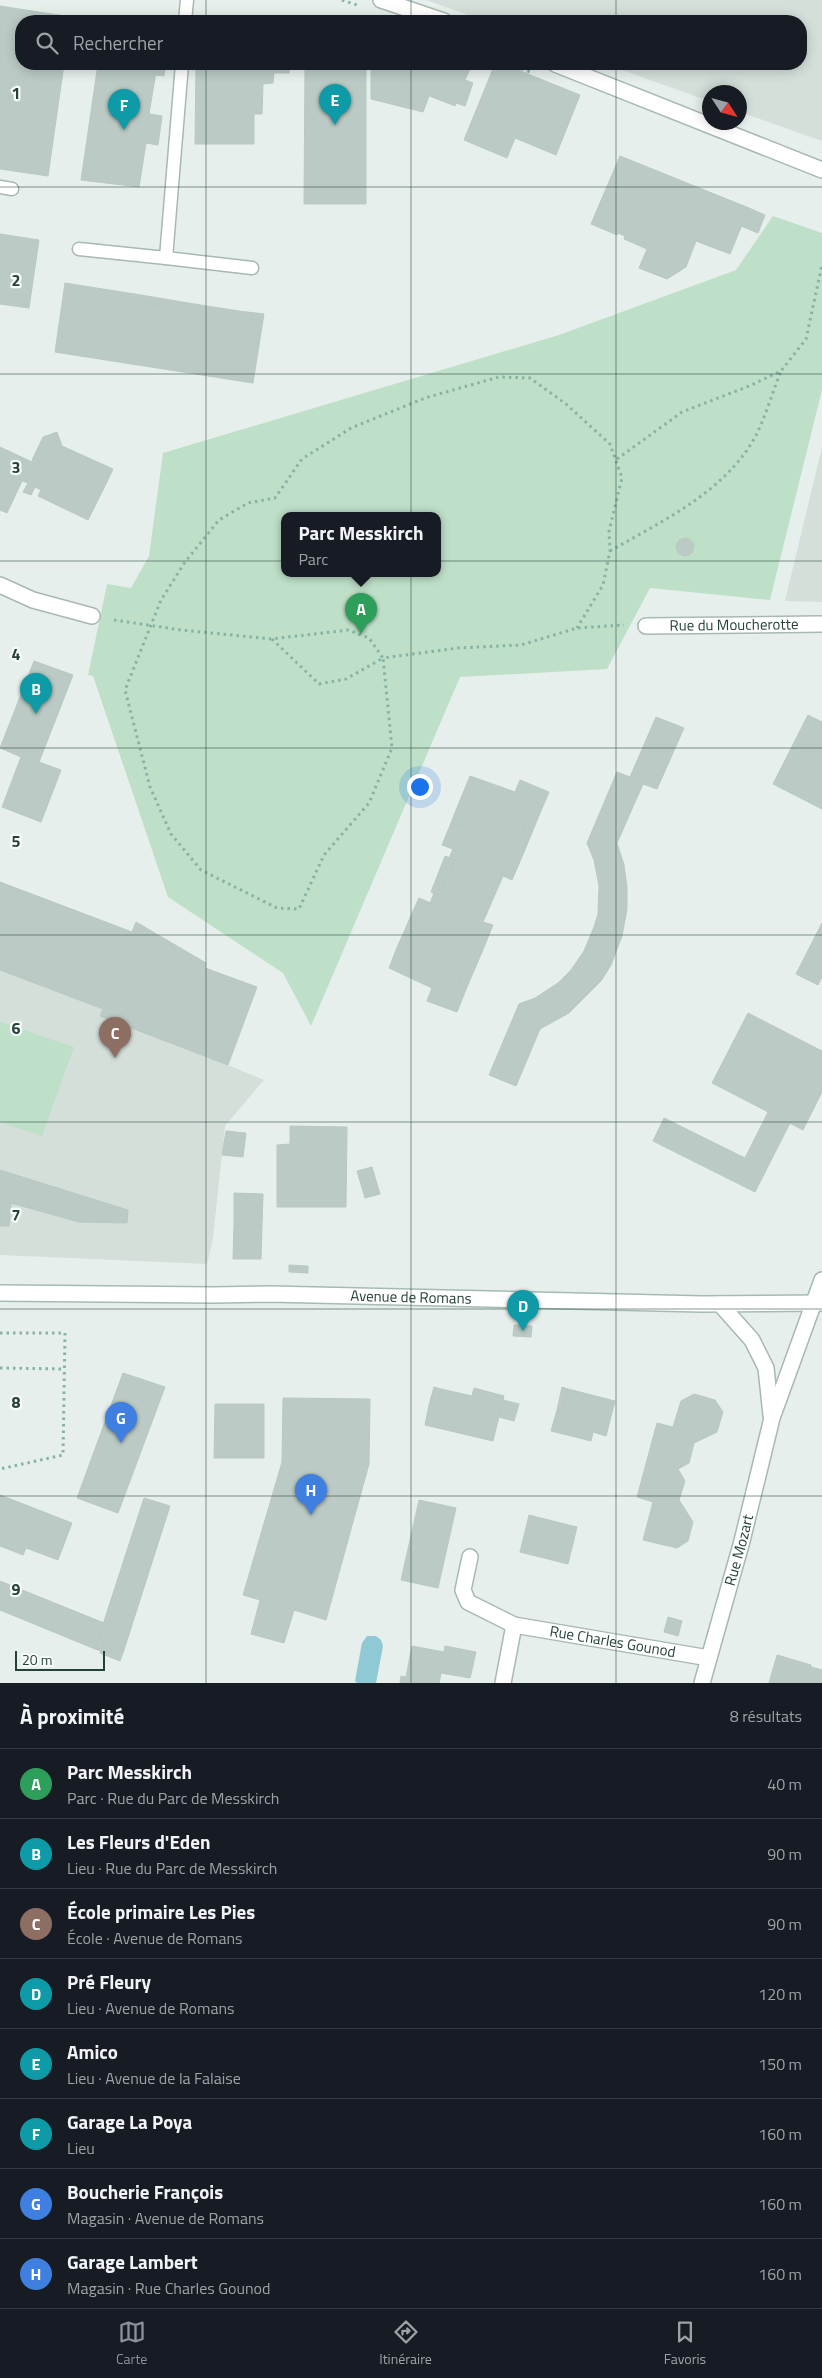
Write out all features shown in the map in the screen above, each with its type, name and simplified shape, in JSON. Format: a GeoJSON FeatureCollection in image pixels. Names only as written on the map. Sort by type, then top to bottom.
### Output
{"type":"FeatureCollection","features":[{"type":"Feature","properties":{"kind":"street"},"geometry":{"type":"LineString","coordinates":[[381,0],[426,15]]}},
{"type":"Feature","properties":{"kind":"street"},"geometry":{"type":"LineString","coordinates":[[570,70],[822,170]]}},
{"type":"Feature","properties":{"kind":"street"},"geometry":{"type":"LineString","coordinates":[[0,585],[33,600],[92,616]]}},
{"type":"Feature","properties":{"kind":"street","name":"Rue du Moucherotte"},"geometry":{"type":"LineString","coordinates":[[646,626],[822,624]]}},
{"type":"Feature","properties":{"kind":"street","name":"Rue Mozart"},"geometry":{"type":"LineString","coordinates":[[702,1683],[742,1541],[772,1418],[798,1340],[819,1301],[822,1280]]}},
{"type":"Feature","properties":{"kind":"street","name":"Avenue de Romans"},"geometry":{"type":"LineString","coordinates":[[0,1293],[213,1296],[270,1294],[720,1304],[819,1301]]}},
{"type":"Feature","properties":{"kind":"street","name":"Rue Mozart"},"geometry":{"type":"LineString","coordinates":[[720,1304],[752,1340],[766,1368],[772,1418]]}},
{"type":"Feature","properties":{"kind":"street","name":"Rue Charles Gounod"},"geometry":{"type":"LineString","coordinates":[[470,1556],[463,1590],[468,1602],[514,1626],[709,1658]]}},
{"type":"Feature","properties":{"kind":"street"},"geometry":{"type":"LineString","coordinates":[[503,1683],[514,1626]]}},
{"type":"Feature","properties":{"kind":"lane"},"geometry":{"type":"LineString","coordinates":[[186,15],[187,0]]}},
{"type":"Feature","properties":{"kind":"lane"},"geometry":{"type":"LineString","coordinates":[[166,258],[182,70]]}},
{"type":"Feature","properties":{"kind":"lane"},"geometry":{"type":"LineString","coordinates":[[79,249],[252,268]]}},
{"type":"Feature","properties":{"kind":"path"},"geometry":{"type":"LineString","coordinates":[[610,551],[667,518],[725,478],[754,439],[781,370],[806,339],[822,265]]}},
{"type":"Feature","properties":{"kind":"path"},"geometry":{"type":"LineString","coordinates":[[617,459],[682,412],[749,386],[781,370]]}},
{"type":"Feature","properties":{"kind":"path"},"geometry":{"type":"LineString","coordinates":[[92,616],[151,625],[181,630],[272,638],[348,630],[369,638],[384,658],[392,748],[368,803],[324,855],[299,909],[277,908],[201,870],[171,834],[150,787],[125,690],[151,625],[161,600],[185,562],[219,520],[248,503],[275,498],[302,459],[351,428],[425,398],[499,377],[530,378],[566,404],[610,444],[617,459],[622,478],[609,531],[610,551],[602,585],[577,628]]}},
{"type":"Feature","properties":{"kind":"path"},"geometry":{"type":"LineString","coordinates":[[272,638],[319,684],[346,679],[384,658],[458,648],[521,645],[577,628],[646,626]]}},
{"type":"Feature","properties":{"kind":"path"},"geometry":{"type":"LineString","coordinates":[[0,1333],[65,1333],[63,1455],[0,1469]]}},
{"type":"Feature","properties":{"kind":"path"},"geometry":{"type":"LineString","coordinates":[[0,1368],[64,1369]]}},
{"type":"Feature","properties":{"kind":"shaded area"},"geometry":{"type":"Polygon","coordinates":[[[426,0],[822,0],[822,141],[747,114],[747,85],[702,85],[702,99],[622,70],[807,70],[807,15],[468,15],[426,0]]]}},
{"type":"Feature","properties":{"kind":"shaded area"},"geometry":{"type":"Polygon","coordinates":[[[822,447],[822,602],[785,601],[822,447]]]}},
{"type":"Feature","properties":{"kind":"shaded area"},"geometry":{"type":"Polygon","coordinates":[[[0,882],[132,932],[136,922],[206,963],[206,968],[257,987],[228,1065],[264,1080],[225,1126],[213,1238],[207,1264],[0,1255],[0,882]]]}},
{"type":"Feature","properties":{"kind":"green space"},"geometry":{"type":"Polygon","coordinates":[[[773,216],[822,233],[822,390],[770,600],[650,588],[607,669],[460,677],[311,1026],[283,973],[168,897],[93,676],[88,675],[107,584],[131,588],[149,556],[163,453],[559,335],[736,270],[773,216]]]}},
{"type":"Feature","properties":{"kind":"green space"},"geometry":{"type":"Polygon","coordinates":[[[0,1022],[74,1047],[42,1136],[0,1122],[0,1022]]]}},
{"type":"Feature","properties":{"kind":"water"},"geometry":{"type":"Polygon","coordinates":[[[367,1636],[376,1636],[381,1640],[383,1646],[376,1683],[357,1683],[355,1681],[362,1643],[367,1636]]]}},
{"type":"Feature","properties":{"kind":"building"},"geometry":{"type":"Polygon","coordinates":[[[0,6],[58,15],[15,15],[15,70],[63,70],[48,176],[0,169],[0,6]]]}},
{"type":"Feature","properties":{"kind":"building"},"geometry":{"type":"Polygon","coordinates":[[[97,70],[156,70],[149,114],[162,116],[158,145],[146,143],[139,187],[81,180],[97,70]]]}},
{"type":"Feature","properties":{"kind":"building"},"geometry":{"type":"Polygon","coordinates":[[[156,70],[165,70],[164,76],[155,75],[156,70]]]}},
{"type":"Feature","properties":{"kind":"building"},"geometry":{"type":"Polygon","coordinates":[[[196,70],[289,70],[289,73],[274,73],[273,83],[263,84],[262,114],[254,114],[254,144],[195,144],[196,70]]]}},
{"type":"Feature","properties":{"kind":"building"},"geometry":{"type":"Polygon","coordinates":[[[305,70],[366,70],[366,204],[304,204],[305,70]]]}},
{"type":"Feature","properties":{"kind":"building"},"geometry":{"type":"Polygon","coordinates":[[[371,70],[470,70],[465,80],[473,83],[465,106],[456,103],[455,106],[404,86],[399,106],[371,99],[371,70]]]}},
{"type":"Feature","properties":{"kind":"building"},"geometry":{"type":"Polygon","coordinates":[[[493,70],[518,70],[580,95],[556,155],[515,138],[507,158],[464,140],[493,70]]]}},
{"type":"Feature","properties":{"kind":"building"},"geometry":{"type":"Polygon","coordinates":[[[404,86],[429,96],[423,112],[399,106],[404,86]]]}},
{"type":"Feature","properties":{"kind":"building"},"geometry":{"type":"Polygon","coordinates":[[[620,156],[749,208],[730,254],[696,241],[686,267],[667,279],[639,268],[647,249],[624,239],[625,236],[618,233],[617,235],[591,224],[620,156]]]}},
{"type":"Feature","properties":{"kind":"building"},"geometry":{"type":"Polygon","coordinates":[[[749,208],[765,215],[758,233],[741,226],[749,208]]]}},
{"type":"Feature","properties":{"kind":"building"},"geometry":{"type":"Polygon","coordinates":[[[0,234],[39,240],[29,308],[0,304],[0,234]]]}},
{"type":"Feature","properties":{"kind":"building"},"geometry":{"type":"Polygon","coordinates":[[[65,283],[90,287],[89,294],[64,290],[65,283]]]}},
{"type":"Feature","properties":{"kind":"building"},"geometry":{"type":"Polygon","coordinates":[[[90,287],[141,295],[140,302],[187,309],[188,303],[239,311],[238,317],[263,320],[253,383],[55,352],[64,290],[89,294],[90,287]]]}},
{"type":"Feature","properties":{"kind":"building"},"geometry":{"type":"Polygon","coordinates":[[[141,295],[188,303],[187,309],[140,302],[141,295]]]}},
{"type":"Feature","properties":{"kind":"building"},"geometry":{"type":"Polygon","coordinates":[[[239,311],[264,314],[263,320],[238,317],[239,311]]]}},
{"type":"Feature","properties":{"kind":"building"},"geometry":{"type":"Polygon","coordinates":[[[57,432],[62,446],[113,469],[104,488],[33,458],[43,437],[57,432]]]}},
{"type":"Feature","properties":{"kind":"building"},"geometry":{"type":"Polygon","coordinates":[[[0,447],[32,462],[33,458],[104,488],[88,520],[38,496],[41,490],[35,487],[31,495],[23,492],[28,483],[22,481],[7,513],[0,510],[0,447]]]}},
{"type":"Feature","properties":{"kind":"building"},"geometry":{"type":"Polygon","coordinates":[[[685,538],[691,541],[694,547],[691,553],[685,556],[679,553],[676,547],[679,541],[685,538]]]}},
{"type":"Feature","properties":{"kind":"building"},"geometry":{"type":"Polygon","coordinates":[[[34,661],[73,675],[39,762],[61,770],[41,822],[2,807],[21,757],[0,748],[34,661]]]}},
{"type":"Feature","properties":{"kind":"building"},"geometry":{"type":"Polygon","coordinates":[[[808,715],[822,722],[822,809],[773,784],[808,715]]]}},
{"type":"Feature","properties":{"kind":"building"},"geometry":{"type":"Polygon","coordinates":[[[656,717],[684,728],[657,789],[643,784],[617,843],[624,865],[627,887],[627,909],[622,936],[594,927],[598,914],[599,886],[594,860],[587,843],[617,772],[630,777],[656,717]]]}},
{"type":"Feature","properties":{"kind":"building"},"geometry":{"type":"Polygon","coordinates":[[[470,776],[515,792],[520,780],[549,792],[538,818],[530,815],[516,849],[524,852],[512,880],[503,876],[483,922],[493,925],[482,952],[473,948],[459,983],[467,987],[457,1012],[427,1001],[432,988],[389,968],[398,945],[405,948],[416,922],[409,920],[419,898],[440,907],[444,898],[439,896],[455,860],[459,862],[463,853],[442,845],[451,823],[461,826],[466,814],[462,813],[468,800],[461,798],[470,776]]]}},
{"type":"Feature","properties":{"kind":"building"},"geometry":{"type":"Polygon","coordinates":[[[461,798],[468,800],[462,813],[456,810],[461,798]]]}},
{"type":"Feature","properties":{"kind":"building"},"geometry":{"type":"Polygon","coordinates":[[[456,810],[466,814],[461,826],[451,823],[456,810]]]}},
{"type":"Feature","properties":{"kind":"building"},"geometry":{"type":"Polygon","coordinates":[[[530,815],[538,818],[524,852],[516,849],[530,815]]]}},
{"type":"Feature","properties":{"kind":"building"},"geometry":{"type":"Polygon","coordinates":[[[453,849],[463,853],[459,862],[449,858],[453,849]]]}},
{"type":"Feature","properties":{"kind":"building"},"geometry":{"type":"Polygon","coordinates":[[[445,856],[455,860],[447,878],[438,874],[445,856]]]}},
{"type":"Feature","properties":{"kind":"building"},"geometry":{"type":"Polygon","coordinates":[[[438,874],[447,878],[439,896],[431,892],[438,874]]]}},
{"type":"Feature","properties":{"kind":"building"},"geometry":{"type":"Polygon","coordinates":[[[0,882],[132,932],[136,922],[206,963],[205,968],[257,987],[228,1065],[100,1016],[103,1009],[0,970],[0,882]]]}},
{"type":"Feature","properties":{"kind":"building"},"geometry":{"type":"Polygon","coordinates":[[[434,893],[444,898],[440,907],[430,903],[434,893]]]}},
{"type":"Feature","properties":{"kind":"building"},"geometry":{"type":"Polygon","coordinates":[[[409,920],[416,922],[411,935],[404,932],[409,920]]]}},
{"type":"Feature","properties":{"kind":"building"},"geometry":{"type":"Polygon","coordinates":[[[822,923],[822,977],[818,985],[796,974],[822,923]]]}},
{"type":"Feature","properties":{"kind":"building"},"geometry":{"type":"Polygon","coordinates":[[[594,927],[622,936],[611,965],[584,951],[594,927]]]}},
{"type":"Feature","properties":{"kind":"building"},"geometry":{"type":"Polygon","coordinates":[[[404,932],[411,935],[405,948],[398,945],[404,932]]]}},
{"type":"Feature","properties":{"kind":"building"},"geometry":{"type":"Polygon","coordinates":[[[473,948],[482,952],[467,987],[459,983],[473,948]]]}},
{"type":"Feature","properties":{"kind":"building"},"geometry":{"type":"Polygon","coordinates":[[[584,951],[611,965],[601,981],[569,1013],[540,1029],[516,1086],[489,1075],[519,1004],[535,998],[558,983],[571,970],[584,951]]]}},
{"type":"Feature","properties":{"kind":"building"},"geometry":{"type":"Polygon","coordinates":[[[748,1013],[822,1051],[822,1092],[803,1130],[712,1083],[748,1013]]]}},
{"type":"Feature","properties":{"kind":"building"},"geometry":{"type":"Polygon","coordinates":[[[768,1112],[790,1123],[755,1192],[653,1141],[664,1118],[745,1158],[768,1112]]]}},
{"type":"Feature","properties":{"kind":"building"},"geometry":{"type":"Polygon","coordinates":[[[290,1126],[347,1127],[346,1207],[277,1207],[277,1145],[290,1144],[290,1126]]]}},
{"type":"Feature","properties":{"kind":"building"},"geometry":{"type":"Polygon","coordinates":[[[226,1131],[246,1133],[243,1157],[222,1155],[226,1131]]]}},
{"type":"Feature","properties":{"kind":"building"},"geometry":{"type":"Polygon","coordinates":[[[372,1167],[380,1194],[365,1198],[357,1171],[372,1167]]]}},
{"type":"Feature","properties":{"kind":"building"},"geometry":{"type":"Polygon","coordinates":[[[0,1170],[128,1210],[127,1223],[79,1222],[11,1203],[9,1226],[0,1226],[0,1170]]]}},
{"type":"Feature","properties":{"kind":"building"},"geometry":{"type":"Polygon","coordinates":[[[234,1193],[263,1194],[262,1225],[234,1225],[234,1193]]]}},
{"type":"Feature","properties":{"kind":"building"},"geometry":{"type":"Polygon","coordinates":[[[234,1225],[262,1225],[261,1259],[233,1259],[234,1225]]]}},
{"type":"Feature","properties":{"kind":"building"},"geometry":{"type":"Polygon","coordinates":[[[289,1265],[308,1266],[308,1273],[289,1272],[289,1265]]]}},
{"type":"Feature","properties":{"kind":"building"},"geometry":{"type":"Polygon","coordinates":[[[514,1325],[532,1326],[531,1337],[513,1336],[514,1325]]]}},
{"type":"Feature","properties":{"kind":"building"},"geometry":{"type":"Polygon","coordinates":[[[123,1373],[165,1387],[118,1513],[77,1498],[123,1373]]]}},
{"type":"Feature","properties":{"kind":"building"},"geometry":{"type":"Polygon","coordinates":[[[434,1387],[441,1389],[438,1403],[429,1405],[434,1387]]]}},
{"type":"Feature","properties":{"kind":"building"},"geometry":{"type":"Polygon","coordinates":[[[562,1387],[568,1389],[562,1411],[557,1410],[562,1387]]]}},
{"type":"Feature","properties":{"kind":"building"},"geometry":{"type":"Polygon","coordinates":[[[474,1388],[504,1396],[493,1441],[425,1425],[429,1405],[438,1403],[441,1389],[472,1396],[474,1388]]]}},
{"type":"Feature","properties":{"kind":"building"},"geometry":{"type":"Polygon","coordinates":[[[568,1389],[615,1401],[606,1436],[593,1432],[591,1441],[551,1431],[557,1410],[562,1411],[568,1389]]]}},
{"type":"Feature","properties":{"kind":"building"},"geometry":{"type":"Polygon","coordinates":[[[694,1394],[715,1400],[723,1412],[717,1432],[694,1443],[689,1463],[678,1469],[685,1481],[679,1500],[693,1522],[688,1541],[677,1548],[643,1540],[653,1502],[637,1497],[657,1423],[673,1427],[681,1401],[694,1394]]]}},
{"type":"Feature","properties":{"kind":"building"},"geometry":{"type":"Polygon","coordinates":[[[283,1398],[370,1399],[369,1464],[326,1620],[294,1610],[284,1643],[251,1634],[260,1600],[243,1595],[282,1462],[283,1398]]]}},
{"type":"Feature","properties":{"kind":"building"},"geometry":{"type":"Polygon","coordinates":[[[503,1400],[519,1404],[514,1421],[499,1417],[503,1400]]]}},
{"type":"Feature","properties":{"kind":"building"},"geometry":{"type":"Polygon","coordinates":[[[215,1404],[264,1404],[264,1458],[214,1458],[215,1404]]]}},
{"type":"Feature","properties":{"kind":"building"},"geometry":{"type":"Polygon","coordinates":[[[0,1495],[72,1523],[58,1560],[26,1548],[23,1555],[0,1546],[0,1495]]]}},
{"type":"Feature","properties":{"kind":"building"},"geometry":{"type":"Polygon","coordinates":[[[144,1498],[170,1506],[124,1650],[103,1642],[101,1651],[95,1649],[144,1498]]]}},
{"type":"Feature","properties":{"kind":"building"},"geometry":{"type":"Polygon","coordinates":[[[419,1500],[456,1508],[438,1588],[401,1580],[419,1500]]]}},
{"type":"Feature","properties":{"kind":"building"},"geometry":{"type":"Polygon","coordinates":[[[529,1515],[577,1527],[568,1564],[520,1552],[529,1515]]]}},
{"type":"Feature","properties":{"kind":"building"},"geometry":{"type":"Polygon","coordinates":[[[0,1581],[104,1623],[95,1649],[0,1610],[0,1581]]]}},
{"type":"Feature","properties":{"kind":"building"},"geometry":{"type":"Polygon","coordinates":[[[668,1617],[682,1621],[678,1636],[664,1632],[668,1617]]]}},
{"type":"Feature","properties":{"kind":"building"},"geometry":{"type":"Polygon","coordinates":[[[103,1642],[124,1650],[120,1661],[100,1653],[103,1642]]]}},
{"type":"Feature","properties":{"kind":"building"},"geometry":{"type":"Polygon","coordinates":[[[412,1646],[444,1652],[445,1646],[476,1652],[472,1670],[443,1664],[439,1683],[400,1683],[401,1676],[406,1677],[412,1646]]]}},
{"type":"Feature","properties":{"kind":"building"},"geometry":{"type":"Polygon","coordinates":[[[777,1655],[822,1670],[822,1683],[769,1683],[777,1655]]]}},
{"type":"Feature","properties":{"kind":"building"},"geometry":{"type":"Polygon","coordinates":[[[443,1664],[472,1670],[470,1678],[441,1673],[443,1664]]]}},
{"type":"Feature","properties":{"kind":"place","name":"Amico"},"geometry":{"type":"Point","coordinates":[335,125]}},
{"type":"Feature","properties":{"kind":"place","name":"Garage La Poya"},"geometry":{"type":"Point","coordinates":[124,130]}},
{"type":"Feature","properties":{"kind":"place","name":"Parc Messkirch"},"geometry":{"type":"Point","coordinates":[361,634]}},
{"type":"Feature","properties":{"kind":"place","name":"Les Fleurs d'Eden"},"geometry":{"type":"Point","coordinates":[36,714]}},
{"type":"Feature","properties":{"kind":"place","name":"École primaire Les Pies"},"geometry":{"type":"Point","coordinates":[115,1058]}},
{"type":"Feature","properties":{"kind":"place","name":"Pré Fleury"},"geometry":{"type":"Point","coordinates":[523,1331]}},
{"type":"Feature","properties":{"kind":"place","name":"Boucherie François"},"geometry":{"type":"Point","coordinates":[121,1443]}},
{"type":"Feature","properties":{"kind":"place","name":"Garage Lambert"},"geometry":{"type":"Point","coordinates":[311,1515]}}]}
